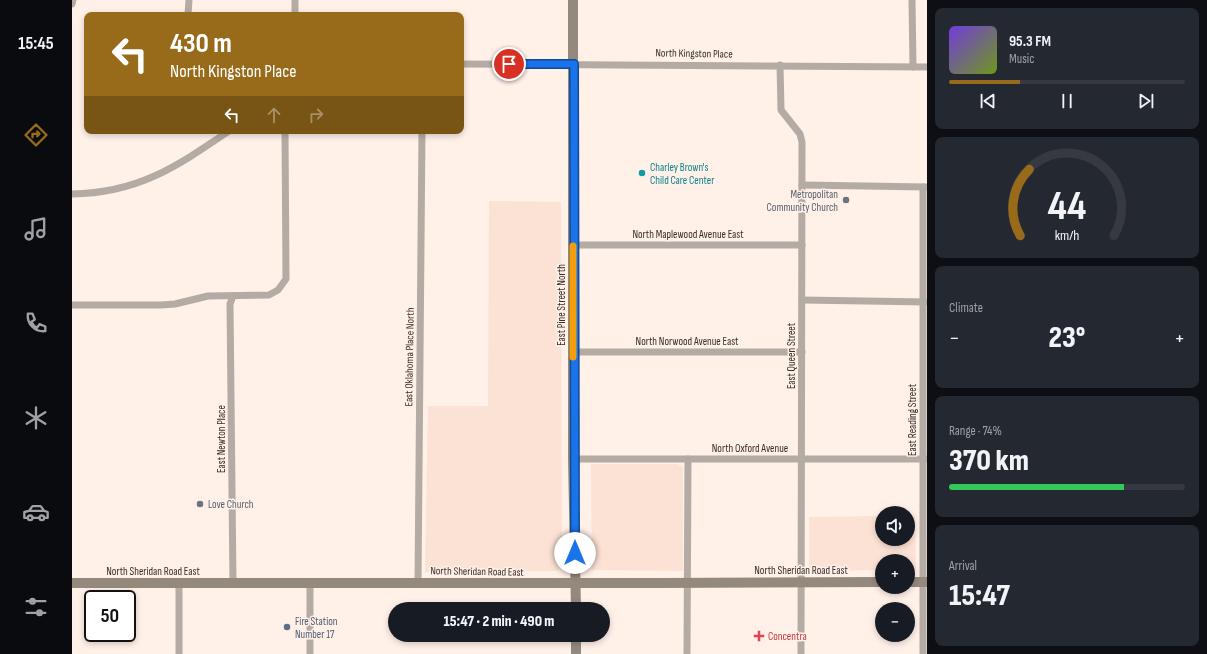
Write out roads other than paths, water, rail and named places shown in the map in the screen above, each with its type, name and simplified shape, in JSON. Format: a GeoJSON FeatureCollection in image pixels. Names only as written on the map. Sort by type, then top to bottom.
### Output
{"type":"FeatureCollection","features":[{"type":"Feature","properties":{"kind":"main road","name":"East Pine Street North"},"geometry":{"type":"LineString","coordinates":[[573,0],[573,459],[576,602]]}},
{"type":"Feature","properties":{"kind":"main road","name":"North Sheridan Road East"},"geometry":{"type":"LineString","coordinates":[[72,583],[875,582]]}},
{"type":"Feature","properties":{"kind":"main road"},"geometry":{"type":"LineString","coordinates":[[576,642],[576,654]]}},
{"type":"Feature","properties":{"kind":"street"},"geometry":{"type":"LineString","coordinates":[[188,0],[188,12]]}},
{"type":"Feature","properties":{"kind":"street"},"geometry":{"type":"LineString","coordinates":[[295,0],[295,12]]}},
{"type":"Feature","properties":{"kind":"street"},"geometry":{"type":"LineString","coordinates":[[912,0],[913,66]]}},
{"type":"Feature","properties":{"kind":"street","name":"North Kingston Place"},"geometry":{"type":"LineString","coordinates":[[464,64],[927,67]]}},
{"type":"Feature","properties":{"kind":"street","name":"East Queen Street"},"geometry":{"type":"LineString","coordinates":[[780,65],[780,110],[802,139],[801,654]]}},
{"type":"Feature","properties":{"kind":"street"},"geometry":{"type":"LineString","coordinates":[[72,194],[97,194],[135,185],[158,176],[182,163],[222,134]]}},
{"type":"Feature","properties":{"kind":"street"},"geometry":{"type":"LineString","coordinates":[[72,305],[175,304],[208,296],[269,295],[278,290],[286,279],[285,134]]}},
{"type":"Feature","properties":{"kind":"street","name":"East Oklahoma Place North"},"geometry":{"type":"LineString","coordinates":[[418,582],[422,134]]}},
{"type":"Feature","properties":{"kind":"street"},"geometry":{"type":"LineString","coordinates":[[802,185],[925,187]]}},
{"type":"Feature","properties":{"kind":"street","name":"East Reading Street"},"geometry":{"type":"LineString","coordinates":[[923,654],[925,582],[925,187]]}},
{"type":"Feature","properties":{"kind":"street","name":"North Maplewood Avenue East"},"geometry":{"type":"LineString","coordinates":[[573,245],[802,245]]}},
{"type":"Feature","properties":{"kind":"street","name":"East Newton Place"},"geometry":{"type":"LineString","coordinates":[[233,296],[230,304],[233,582]]}},
{"type":"Feature","properties":{"kind":"street"},"geometry":{"type":"LineString","coordinates":[[802,300],[925,301]]}},
{"type":"Feature","properties":{"kind":"street","name":"North Norwood Avenue East"},"geometry":{"type":"LineString","coordinates":[[573,352],[802,352]]}},
{"type":"Feature","properties":{"kind":"street","name":"North Oxford Avenue"},"geometry":{"type":"LineString","coordinates":[[573,459],[925,459]]}},
{"type":"Feature","properties":{"kind":"street"},"geometry":{"type":"LineString","coordinates":[[688,459],[688,654]]}},
{"type":"Feature","properties":{"kind":"street"},"geometry":{"type":"LineString","coordinates":[[310,582],[310,654]]}},
{"type":"Feature","properties":{"kind":"street"},"geometry":{"type":"LineString","coordinates":[[178,654],[179,583]]}},
{"type":"Feature","properties":{"kind":"place","name":"Charley Brown's Child Care Center"},"geometry":{"type":"Point","coordinates":[642,173]}},
{"type":"Feature","properties":{"kind":"place","name":"Metropolitan Community Church"},"geometry":{"type":"Point","coordinates":[846,200]}},
{"type":"Feature","properties":{"kind":"place","name":"Love Church"},"geometry":{"type":"Point","coordinates":[200,504]}},
{"type":"Feature","properties":{"kind":"place","name":"Fire Station Number 17"},"geometry":{"type":"Point","coordinates":[287,627]}},
{"type":"Feature","properties":{"kind":"place","name":"Concentra"},"geometry":{"type":"Point","coordinates":[759,636]}}]}
